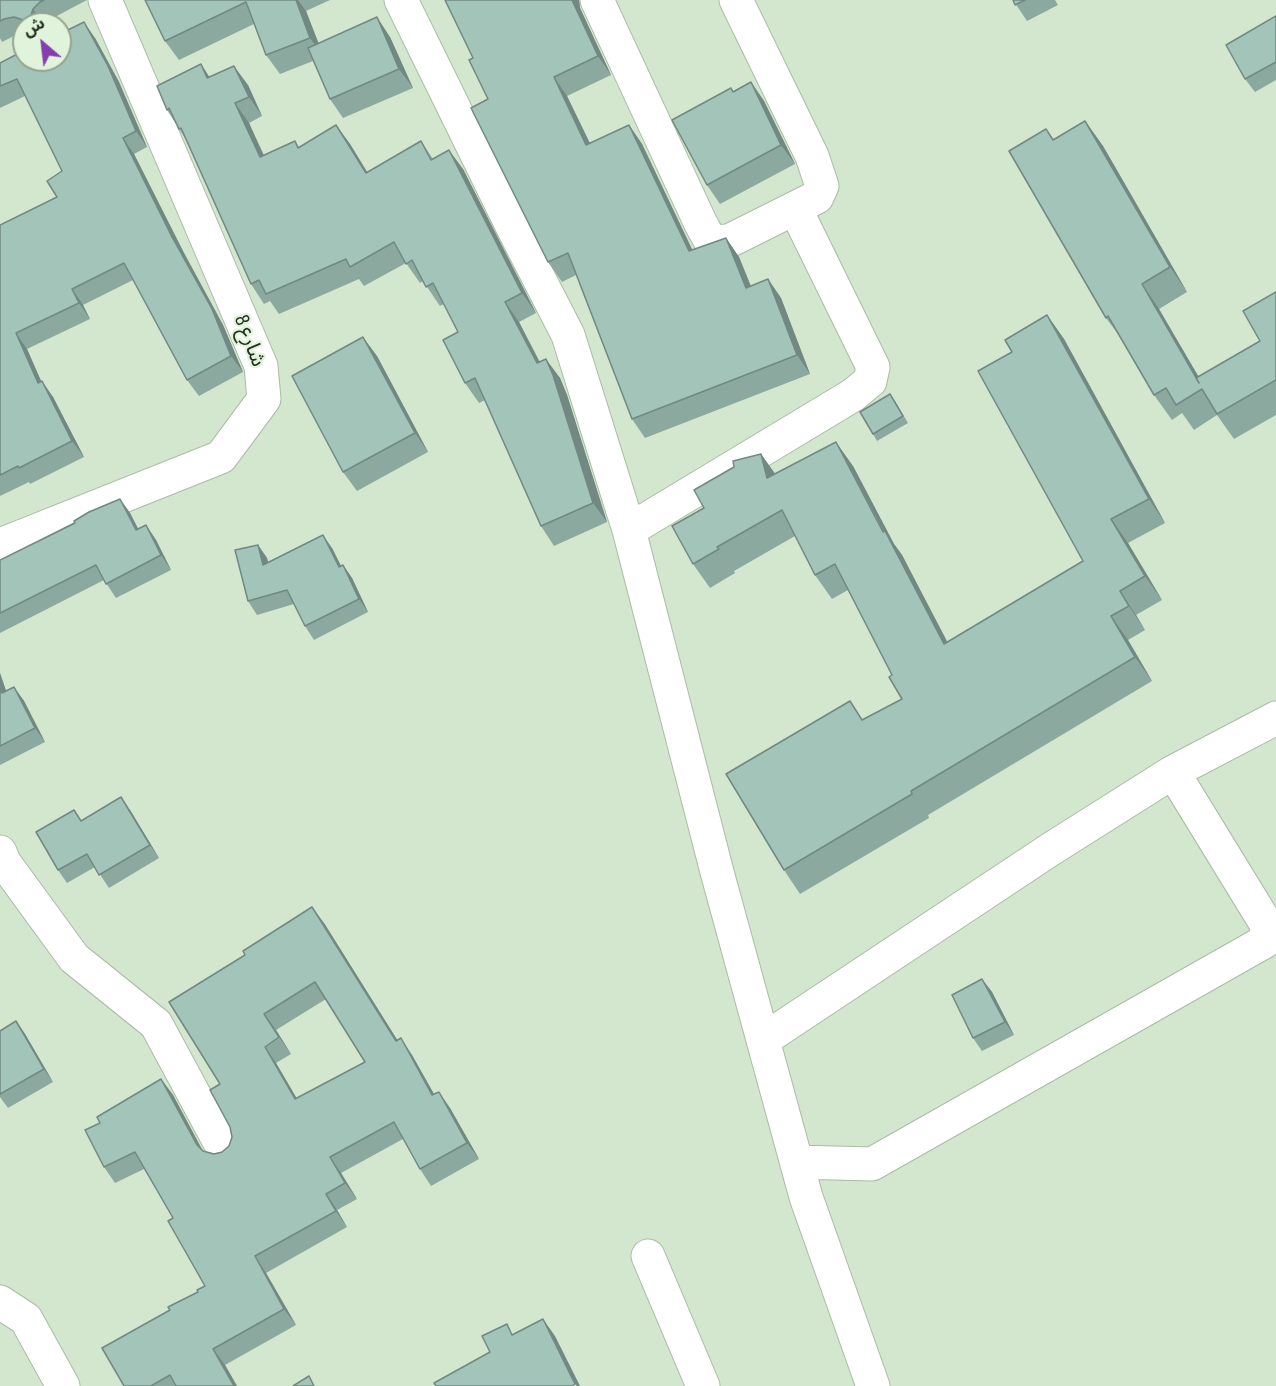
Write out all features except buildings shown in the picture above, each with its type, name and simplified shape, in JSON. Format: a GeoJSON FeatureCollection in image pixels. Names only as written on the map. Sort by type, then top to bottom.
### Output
{"type":"FeatureCollection","features":[{"type":"Feature","properties":{"kind":"street"},"geometry":{"type":"LineString","coordinates":[[402,0],[568,335],[629,530],[711,849],[806,1197],[873,1386]]}},
{"type":"Feature","properties":{"kind":"street"},"geometry":{"type":"LineString","coordinates":[[597,0],[711,242],[729,241],[817,197],[822,186],[812,156],[736,0]]}},
{"type":"Feature","properties":{"kind":"street"},"geometry":{"type":"LineString","coordinates":[[80,25],[114,3]]}},
{"type":"Feature","properties":{"kind":"street","name":"شارع 8"},"geometry":{"type":"LineString","coordinates":[[0,545],[221,457],[264,399],[261,366],[114,3]]}},
{"type":"Feature","properties":{"kind":"street"},"geometry":{"type":"LineString","coordinates":[[629,530],[853,395],[870,381],[873,367],[795,208]]}},
{"type":"Feature","properties":{"kind":"street"},"geometry":{"type":"LineString","coordinates":[[763,1040],[1051,849],[1173,772],[1276,718]]}},
{"type":"Feature","properties":{"kind":"street"},"geometry":{"type":"LineString","coordinates":[[796,1162],[872,1164],[1264,942],[1268,927],[1173,772]]}},
{"type":"Feature","properties":{"kind":"street"},"geometry":{"type":"LineString","coordinates":[[1,859],[74,958],[156,1024],[225,1152]]}},
{"type":"Feature","properties":{"kind":"street"},"geometry":{"type":"LineString","coordinates":[[648,1256],[703,1386]]}},
{"type":"Feature","properties":{"kind":"street"},"geometry":{"type":"LineString","coordinates":[[0,1302],[26,1319],[63,1386]]}}]}
